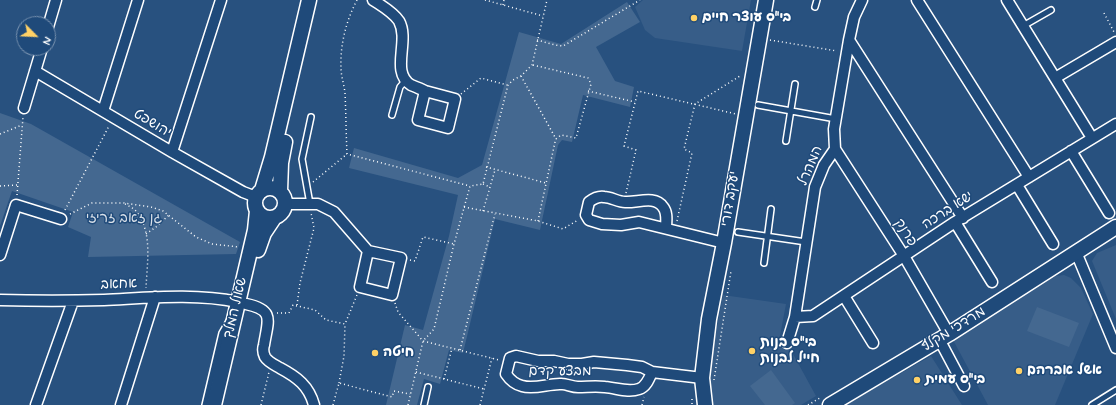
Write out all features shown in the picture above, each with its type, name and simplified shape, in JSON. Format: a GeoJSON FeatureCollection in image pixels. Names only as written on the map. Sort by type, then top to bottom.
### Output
{"type":"FeatureCollection","features":[{"type":"Feature","properties":{"kind":"street"},"geometry":{"type":"LineString","coordinates":[[51,16],[56,0]]}},
{"type":"Feature","properties":{"kind":"street"},"geometry":{"type":"LineString","coordinates":[[103,111],[138,0]]}},
{"type":"Feature","properties":{"kind":"street"},"geometry":{"type":"LineString","coordinates":[[172,152],[221,0]]}},
{"type":"Feature","properties":{"kind":"street","name":"שאול המלך"},"geometry":{"type":"LineString","coordinates":[[222,405],[239,307],[255,230],[258,199],[272,157],[309,0]]}},
{"type":"Feature","properties":{"kind":"street"},"geometry":{"type":"LineString","coordinates":[[280,191],[284,146],[317,0]]}},
{"type":"Feature","properties":{"kind":"street"},"geometry":{"type":"LineString","coordinates":[[373,0],[386,8],[399,22],[403,42],[401,70],[402,75],[406,80],[411,85],[426,91],[455,99],[448,128],[418,120],[426,91]]}},
{"type":"Feature","properties":{"kind":"street","name":"יעקב דורי"},"geometry":{"type":"LineString","coordinates":[[704,403],[702,378],[710,319],[766,0]]}},
{"type":"Feature","properties":{"kind":"street","name":"המהרל"},"geometry":{"type":"LineString","coordinates":[[787,343],[795,317],[815,187],[824,164],[835,149],[834,130],[849,40],[854,17],[862,0]]}},
{"type":"Feature","properties":{"kind":"street"},"geometry":{"type":"LineString","coordinates":[[917,0],[1029,177]]}},
{"type":"Feature","properties":{"kind":"street"},"geometry":{"type":"LineString","coordinates":[[1007,0],[1092,138]]}},
{"type":"Feature","properties":{"kind":"street"},"geometry":{"type":"LineString","coordinates":[[849,40],[959,220],[992,282]]}},
{"type":"Feature","properties":{"kind":"street"},"geometry":{"type":"LineString","coordinates":[[1055,78],[1116,42]]}},
{"type":"Feature","properties":{"kind":"street"},"geometry":{"type":"LineString","coordinates":[[24,108],[40,56]]}},
{"type":"Feature","properties":{"kind":"street","name":"יהושפט"},"geometry":{"type":"LineString","coordinates":[[35,71],[172,152],[258,199]]}},
{"type":"Feature","properties":{"kind":"street","name":"ישא ברכה"},"geometry":{"type":"LineString","coordinates":[[795,317],[813,316],[959,220],[1116,124]]}},
{"type":"Feature","properties":{"kind":"street","name":"פרנק"},"geometry":{"type":"LineString","coordinates":[[835,149],[904,256],[944,336],[964,386]]}},
{"type":"Feature","properties":{"kind":"street"},"geometry":{"type":"LineString","coordinates":[[1071,151],[1109,213]]}},
{"type":"Feature","properties":{"kind":"street"},"geometry":{"type":"LineString","coordinates":[[1016,185],[1053,244]]}},
{"type":"Feature","properties":{"kind":"street"},"geometry":{"type":"LineString","coordinates":[[271,187],[280,191],[286,199],[286,204],[282,213],[274,218],[264,217],[258,199],[271,187]]}},
{"type":"Feature","properties":{"kind":"street"},"geometry":{"type":"LineString","coordinates":[[670,229],[663,207],[658,202],[648,200],[624,202],[604,197],[595,198],[589,202],[586,215],[590,220],[602,224],[621,225],[639,222],[724,243]]}},
{"type":"Feature","properties":{"kind":"street"},"geometry":{"type":"LineString","coordinates":[[286,204],[310,204],[324,206],[334,212],[368,251],[401,258],[392,295],[360,287],[368,251]]}},
{"type":"Feature","properties":{"kind":"street"},"geometry":{"type":"LineString","coordinates":[[0,255],[16,205],[61,218]]}},
{"type":"Feature","properties":{"kind":"street","name":"שאול המלך"},"geometry":{"type":"LineString","coordinates":[[214,405],[239,307],[260,244],[269,224],[274,218]]}},
{"type":"Feature","properties":{"kind":"street","name":"מרדכי מקלף"},"geometry":{"type":"LineString","coordinates":[[826,401],[944,336],[1116,227]]}},
{"type":"Feature","properties":{"kind":"street"},"geometry":{"type":"LineString","coordinates":[[1076,252],[1116,347]]}},
{"type":"Feature","properties":{"kind":"street"},"geometry":{"type":"LineString","coordinates":[[844,296],[872,343]]}},
{"type":"Feature","properties":{"kind":"street"},"geometry":{"type":"LineString","coordinates":[[121,405],[150,298]]}},
{"type":"Feature","properties":{"kind":"street","name":"אחאב"},"geometry":{"type":"LineString","coordinates":[[0,300],[73,301],[150,298],[209,298],[239,307],[262,308],[267,314]]}},
{"type":"Feature","properties":{"kind":"street"},"geometry":{"type":"LineString","coordinates":[[36,405],[73,301]]}},
{"type":"Feature","properties":{"kind":"street"},"geometry":{"type":"LineString","coordinates":[[267,314],[268,319],[263,349],[264,356],[271,363],[294,376],[301,382],[311,394],[314,405]]}},
{"type":"Feature","properties":{"kind":"street","name":"מבצע קדם"},"geometry":{"type":"LineString","coordinates":[[652,372],[648,382],[641,388],[634,390],[590,386],[577,387],[562,384],[523,387],[512,382],[506,374],[510,358],[516,356],[538,361],[554,361],[568,364],[594,362],[627,364],[642,367],[652,372],[702,378]]}},
{"type":"Feature","properties":{"kind":"lane"},"geometry":{"type":"LineString","coordinates":[[815,7],[817,0]]}},
{"type":"Feature","properties":{"kind":"lane"},"geometry":{"type":"LineString","coordinates":[[1023,26],[1051,10]]}},
{"type":"Feature","properties":{"kind":"lane"},"geometry":{"type":"LineString","coordinates":[[392,115],[400,87],[406,80]]}},
{"type":"Feature","properties":{"kind":"lane"},"geometry":{"type":"LineString","coordinates":[[786,141],[795,84]]}},
{"type":"Feature","properties":{"kind":"lane"},"geometry":{"type":"LineString","coordinates":[[758,105],[836,119]]}},
{"type":"Feature","properties":{"kind":"lane"},"geometry":{"type":"LineString","coordinates":[[310,204],[302,159],[311,117]]}},
{"type":"Feature","properties":{"kind":"lane"},"geometry":{"type":"LineString","coordinates":[[764,263],[771,210]]}},
{"type":"Feature","properties":{"kind":"lane"},"geometry":{"type":"LineString","coordinates":[[738,232],[806,242]]}},
{"type":"Feature","properties":{"kind":"lane"},"geometry":{"type":"LineString","coordinates":[[205,405],[222,333],[239,307]]}},
{"type":"Feature","properties":{"kind":"lane"},"geometry":{"type":"LineString","coordinates":[[424,405],[428,387]]}},
{"type":"Feature","properties":{"kind":"lane"},"geometry":{"type":"LineString","coordinates":[[1092,405],[1116,390]]}},
{"type":"Feature","properties":{"kind":"path"},"geometry":{"type":"LineString","coordinates":[[347,154],[345,91],[341,70],[340,51],[350,14],[357,0]]}},
{"type":"Feature","properties":{"kind":"path"},"geometry":{"type":"LineString","coordinates":[[485,0],[543,16]]}},
{"type":"Feature","properties":{"kind":"path"},"geometry":{"type":"LineString","coordinates":[[503,5],[504,0]]}},
{"type":"Feature","properties":{"kind":"path"},"geometry":{"type":"LineString","coordinates":[[483,184],[486,167],[508,85],[513,80],[521,76],[532,64],[547,0]]}},
{"type":"Feature","properties":{"kind":"path"},"geometry":{"type":"LineString","coordinates":[[537,40],[563,46],[640,0]]}},
{"type":"Feature","properties":{"kind":"path"},"geometry":{"type":"LineString","coordinates":[[1104,13],[1116,35]]}},
{"type":"Feature","properties":{"kind":"path"},"geometry":{"type":"LineString","coordinates":[[760,38],[847,53]]}},
{"type":"Feature","properties":{"kind":"path"},"geometry":{"type":"LineString","coordinates":[[532,64],[588,78],[591,84],[576,138],[561,135],[556,139],[538,221]]}},
{"type":"Feature","properties":{"kind":"path"},"geometry":{"type":"LineString","coordinates":[[670,229],[692,153],[684,149],[695,104],[745,74]]}},
{"type":"Feature","properties":{"kind":"path"},"geometry":{"type":"LineString","coordinates":[[521,76],[556,139]]}},
{"type":"Feature","properties":{"kind":"path"},"geometry":{"type":"LineString","coordinates":[[455,99],[481,78],[508,85]]}},
{"type":"Feature","properties":{"kind":"path"},"geometry":{"type":"LineString","coordinates":[[588,91],[635,102]]}},
{"type":"Feature","properties":{"kind":"path"},"geometry":{"type":"LineString","coordinates":[[624,202],[636,150],[624,146],[638,91],[745,116]]}},
{"type":"Feature","properties":{"kind":"path"},"geometry":{"type":"LineString","coordinates":[[16,205],[24,108]]}},
{"type":"Feature","properties":{"kind":"path"},"geometry":{"type":"LineString","coordinates":[[61,218],[113,117]]}},
{"type":"Feature","properties":{"kind":"path"},"geometry":{"type":"LineString","coordinates":[[0,134],[22,125]]}},
{"type":"Feature","properties":{"kind":"path"},"geometry":{"type":"LineString","coordinates":[[347,154],[470,186],[483,184],[490,186]]}},
{"type":"Feature","properties":{"kind":"path"},"geometry":{"type":"LineString","coordinates":[[307,187],[347,154]]}},
{"type":"Feature","properties":{"kind":"path"},"geometry":{"type":"LineString","coordinates":[[486,167],[546,183]]}},
{"type":"Feature","properties":{"kind":"path"},"geometry":{"type":"LineString","coordinates":[[484,211],[490,186],[496,170]]}},
{"type":"Feature","properties":{"kind":"path"},"geometry":{"type":"LineString","coordinates":[[0,186],[18,185]]}},
{"type":"Feature","properties":{"kind":"path"},"geometry":{"type":"LineString","coordinates":[[408,405],[423,341],[434,329],[454,244],[470,186]]}},
{"type":"Feature","properties":{"kind":"path"},"geometry":{"type":"LineString","coordinates":[[61,218],[92,203],[124,203],[151,207],[163,211],[196,237],[212,244],[251,247]]}},
{"type":"Feature","properties":{"kind":"path"},"geometry":{"type":"LineString","coordinates":[[124,203],[135,210],[146,234],[150,298]]}},
{"type":"Feature","properties":{"kind":"path"},"geometry":{"type":"LineString","coordinates":[[297,305],[300,283],[314,228],[310,204]]}},
{"type":"Feature","properties":{"kind":"path"},"geometry":{"type":"LineString","coordinates":[[464,207],[538,221],[563,229],[586,215]]}},
{"type":"Feature","properties":{"kind":"path"},"geometry":{"type":"LineString","coordinates":[[460,350],[495,214]]}},
{"type":"Feature","properties":{"kind":"path"},"geometry":{"type":"LineString","coordinates":[[146,234],[169,215]]}},
{"type":"Feature","properties":{"kind":"path"},"geometry":{"type":"LineString","coordinates":[[401,258],[415,261],[423,237],[454,244]]}},
{"type":"Feature","properties":{"kind":"path"},"geometry":{"type":"LineString","coordinates":[[333,405],[344,356],[345,324],[360,287]]}},
{"type":"Feature","properties":{"kind":"path"},"geometry":{"type":"LineString","coordinates":[[392,295],[398,312],[423,341],[509,363]]}},
{"type":"Feature","properties":{"kind":"path"},"geometry":{"type":"LineString","coordinates":[[267,314],[289,313],[292,305],[297,305],[315,310],[326,320],[345,324]]}},
{"type":"Feature","properties":{"kind":"path"},"geometry":{"type":"LineString","coordinates":[[444,379],[452,348]]}},
{"type":"Feature","properties":{"kind":"path"},"geometry":{"type":"LineString","coordinates":[[480,405],[492,358]]}},
{"type":"Feature","properties":{"kind":"path"},"geometry":{"type":"LineString","coordinates":[[261,405],[271,363]]}},
{"type":"Feature","properties":{"kind":"path"},"geometry":{"type":"LineString","coordinates":[[416,372],[484,389]]}},
{"type":"Feature","properties":{"kind":"path"},"geometry":{"type":"LineString","coordinates":[[339,383],[392,397],[394,391],[410,394]]}},
{"type":"Feature","properties":{"kind":"path"},"geometry":{"type":"LineString","coordinates":[[808,405],[826,401]]}},
{"type":"Feature","properties":{"kind":"shaded area","name":"בי\"ס עוצר חיים"},"geometry":{"type":"Polygon","coordinates":[[[643,0],[751,0],[742,51],[655,38],[645,30],[635,7],[643,0]]]}},
{"type":"Feature","properties":{"kind":"shaded area"},"geometry":{"type":"Polygon","coordinates":[[[1116,245],[1116,319],[1092,261],[1097,253],[1116,245]]]}},
{"type":"Feature","properties":{"kind":"shaded area","name":"אשל אברהם"},"geometry":{"type":"Polygon","coordinates":[[[1064,275],[1071,278],[1081,288],[1093,314],[1055,405],[988,405],[952,338],[1056,276],[1064,275]]]}},
{"type":"Feature","properties":{"kind":"shaded area","name":"בי\"ס בנות חייל לבנות"},"geometry":{"type":"Polygon","coordinates":[[[723,295],[786,304],[779,341],[787,343],[816,396],[801,405],[711,405],[711,358],[723,295]]]}},
{"type":"Feature","properties":{"kind":"shaded area","name":"בי\"ס עמית"},"geometry":{"type":"Polygon","coordinates":[[[931,356],[962,405],[845,405],[931,356]]]}},
{"type":"Feature","properties":{"kind":"green space"},"geometry":{"type":"Polygon","coordinates":[[[627,2],[640,22],[596,47],[615,81],[634,87],[630,107],[583,95],[572,142],[562,140],[558,145],[540,230],[495,219],[463,353],[449,350],[440,384],[424,379],[417,405],[386,405],[405,325],[423,330],[449,236],[458,195],[349,168],[354,148],[458,178],[482,165],[519,32],[561,44],[627,2]]]}},
{"type":"Feature","properties":{"kind":"green space","name":"גן זאב זריזי"},"geometry":{"type":"Polygon","coordinates":[[[0,113],[31,124],[240,242],[236,254],[88,257],[91,237],[68,227],[73,212],[12,191],[0,226],[0,113]]]}},
{"type":"Feature","properties":{"kind":"green space"},"geometry":{"type":"Polygon","coordinates":[[[1037,307],[1079,323],[1069,347],[1027,331],[1037,307]]]}},
{"type":"Feature","properties":{"kind":"green space"},"geometry":{"type":"Polygon","coordinates":[[[771,370],[795,403],[792,405],[765,405],[750,386],[771,370]]]}},
{"type":"Feature","properties":{"kind":"place","name":"בי\"ס עוצר חיים"},"geometry":{"type":"Point","coordinates":[694,18]}},
{"type":"Feature","properties":{"kind":"place","name":"בי\"ס בנות חייל לבנות"},"geometry":{"type":"Point","coordinates":[752,351]}},
{"type":"Feature","properties":{"kind":"place","name":"חיטה"},"geometry":{"type":"Point","coordinates":[375,353]}},
{"type":"Feature","properties":{"kind":"place","name":"אשל אברהם"},"geometry":{"type":"Point","coordinates":[1019,371]}},
{"type":"Feature","properties":{"kind":"place","name":"בי\"ס עמית"},"geometry":{"type":"Point","coordinates":[917,380]}}]}
